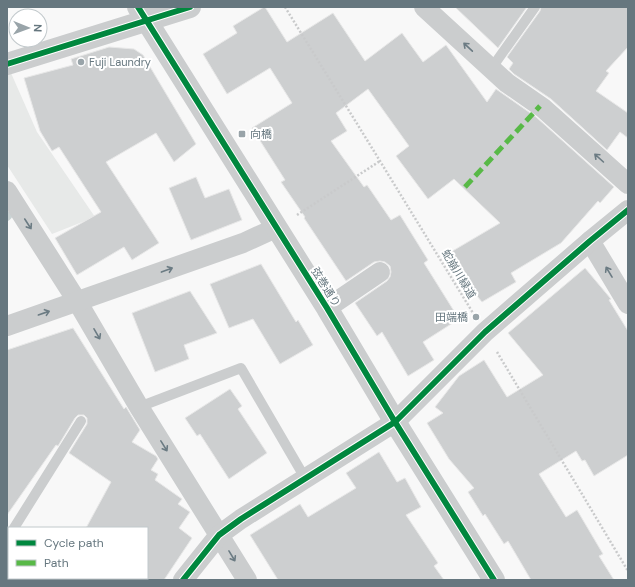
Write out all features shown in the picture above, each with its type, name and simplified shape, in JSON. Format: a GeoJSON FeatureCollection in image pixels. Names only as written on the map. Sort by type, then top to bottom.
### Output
{"type":"FeatureCollection","features":[{"type":"Feature","properties":{"kind":"street"},"geometry":{"type":"LineString","coordinates":[[7,64],[142,14],[190,7]]}},
{"type":"Feature","properties":{"kind":"street"},"geometry":{"type":"LineString","coordinates":[[424,7],[507,83],[543,108],[628,184]]}},
{"type":"Feature","properties":{"kind":"street","name":"弦巻通り"},"geometry":{"type":"LineString","coordinates":[[142,14],[327,308],[395,422],[494,580]]}},
{"type":"Feature","properties":{"kind":"street"},"geometry":{"type":"LineString","coordinates":[[7,191],[78,301],[139,407],[247,580]]}},
{"type":"Feature","properties":{"kind":"street"},"geometry":{"type":"LineString","coordinates":[[183,580],[219,535],[241,519],[395,422],[485,332],[628,210]]}},
{"type":"Feature","properties":{"kind":"street"},"geometry":{"type":"LineString","coordinates":[[7,326],[243,243],[276,228]]}},
{"type":"Feature","properties":{"kind":"street"},"geometry":{"type":"LineString","coordinates":[[590,241],[628,304]]}},
{"type":"Feature","properties":{"kind":"street"},"geometry":{"type":"LineString","coordinates":[[327,308],[380,272]]}},
{"type":"Feature","properties":{"kind":"lane"},"geometry":{"type":"LineString","coordinates":[[491,69],[535,7]]}},
{"type":"Feature","properties":{"kind":"lane"},"geometry":{"type":"LineString","coordinates":[[139,407],[241,368],[305,478]]}},
{"type":"Feature","properties":{"kind":"lane"},"geometry":{"type":"LineString","coordinates":[[15,527],[81,421]]}},
{"type":"Feature","properties":{"kind":"path"},"geometry":{"type":"LineString","coordinates":[[276,228],[380,160]]}},
{"type":"Feature","properties":{"kind":"shaded area"},"geometry":{"type":"Polygon","coordinates":[[[11,73],[37,132],[95,217],[52,234],[7,165],[7,74],[11,73]]]}},
{"type":"Feature","properties":{"kind":"building"},"geometry":{"type":"Polygon","coordinates":[[[264,7],[287,42],[333,13],[365,61],[402,33],[423,62],[446,45],[487,102],[496,89],[536,117],[614,187],[600,203],[598,201],[561,243],[511,273],[516,282],[482,302],[444,256],[500,223],[454,179],[428,199],[396,156],[409,146],[368,89],[336,113],[347,131],[331,141],[364,187],[367,185],[391,220],[400,215],[428,260],[424,263],[459,319],[423,342],[434,360],[408,376],[382,332],[377,336],[355,303],[387,281],[391,272],[390,266],[385,262],[374,262],[346,281],[281,182],[285,180],[252,128],[292,103],[270,68],[227,94],[203,54],[237,33],[233,26],[264,7]]]}},
{"type":"Feature","properties":{"kind":"building"},"geometry":{"type":"Polygon","coordinates":[[[455,7],[527,7],[498,48],[455,7]]]}},
{"type":"Feature","properties":{"kind":"building"},"geometry":{"type":"Polygon","coordinates":[[[541,7],[628,7],[628,47],[606,71],[609,73],[596,91],[628,113],[628,138],[620,132],[607,150],[551,99],[509,69],[513,63],[507,57],[540,11],[541,7]]]}},
{"type":"Feature","properties":{"kind":"building"},"geometry":{"type":"Polygon","coordinates":[[[109,47],[134,49],[143,55],[196,144],[174,162],[156,133],[106,162],[159,243],[132,260],[124,247],[77,275],[55,238],[101,212],[59,147],[52,151],[40,131],[24,78],[73,65],[71,59],[109,47]]]}},
{"type":"Feature","properties":{"kind":"building"},"geometry":{"type":"Polygon","coordinates":[[[196,177],[205,198],[229,189],[242,220],[191,240],[169,188],[196,177]]]}},
{"type":"Feature","properties":{"kind":"building"},"geometry":{"type":"Polygon","coordinates":[[[261,264],[296,322],[298,320],[313,345],[280,364],[253,319],[229,328],[210,284],[261,264]]]}},
{"type":"Feature","properties":{"kind":"building"},"geometry":{"type":"Polygon","coordinates":[[[585,268],[611,299],[609,300],[628,331],[628,455],[594,476],[585,460],[582,461],[576,451],[539,474],[566,517],[577,510],[603,554],[599,556],[614,580],[531,580],[508,541],[504,544],[485,514],[483,516],[468,492],[474,488],[449,459],[427,423],[443,413],[435,407],[459,376],[484,360],[507,397],[543,375],[508,333],[585,268]]]}},
{"type":"Feature","properties":{"kind":"building"},"geometry":{"type":"Polygon","coordinates":[[[190,291],[217,333],[184,345],[189,359],[155,372],[132,313],[190,291]]]}},
{"type":"Feature","properties":{"kind":"building"},"geometry":{"type":"Polygon","coordinates":[[[73,328],[124,409],[126,407],[140,430],[132,442],[156,456],[158,459],[151,470],[158,474],[155,480],[182,499],[178,504],[190,512],[179,528],[192,538],[164,580],[147,580],[148,527],[87,527],[111,482],[69,453],[87,424],[87,418],[84,415],[78,415],[75,418],[58,446],[56,445],[7,515],[7,350],[73,328]]]}},
{"type":"Feature","properties":{"kind":"building"},"geometry":{"type":"Polygon","coordinates":[[[230,389],[242,406],[238,409],[267,453],[229,479],[200,434],[197,436],[185,418],[230,389]]]}},
{"type":"Feature","properties":{"kind":"building"},"geometry":{"type":"Polygon","coordinates":[[[379,452],[397,482],[405,478],[421,507],[406,515],[438,563],[434,566],[444,580],[278,580],[250,535],[300,504],[308,517],[356,488],[346,473],[379,452]]]}},
{"type":"Feature","properties":{"kind":"marked path"},"geometry":{"type":"LineString","coordinates":[[465,187],[540,106]]}},
{"type":"Feature","properties":{"kind":"cycle path"},"geometry":{"type":"LineString","coordinates":[[138,7],[327,308],[395,422],[494,580]]}},
{"type":"Feature","properties":{"kind":"cycle path"},"geometry":{"type":"LineString","coordinates":[[7,64],[190,7]]}},
{"type":"Feature","properties":{"kind":"cycle path"},"geometry":{"type":"LineString","coordinates":[[183,580],[219,535],[241,519],[395,422],[485,332],[628,210]]}},
{"type":"Feature","properties":{"kind":"place","name":"Fuji Laundry"},"geometry":{"type":"Point","coordinates":[81,62]}},
{"type":"Feature","properties":{"kind":"place","name":"向橋"},"geometry":{"type":"Point","coordinates":[242,134]}},
{"type":"Feature","properties":{"kind":"place","name":"田端橋"},"geometry":{"type":"Point","coordinates":[476,317]}}]}
